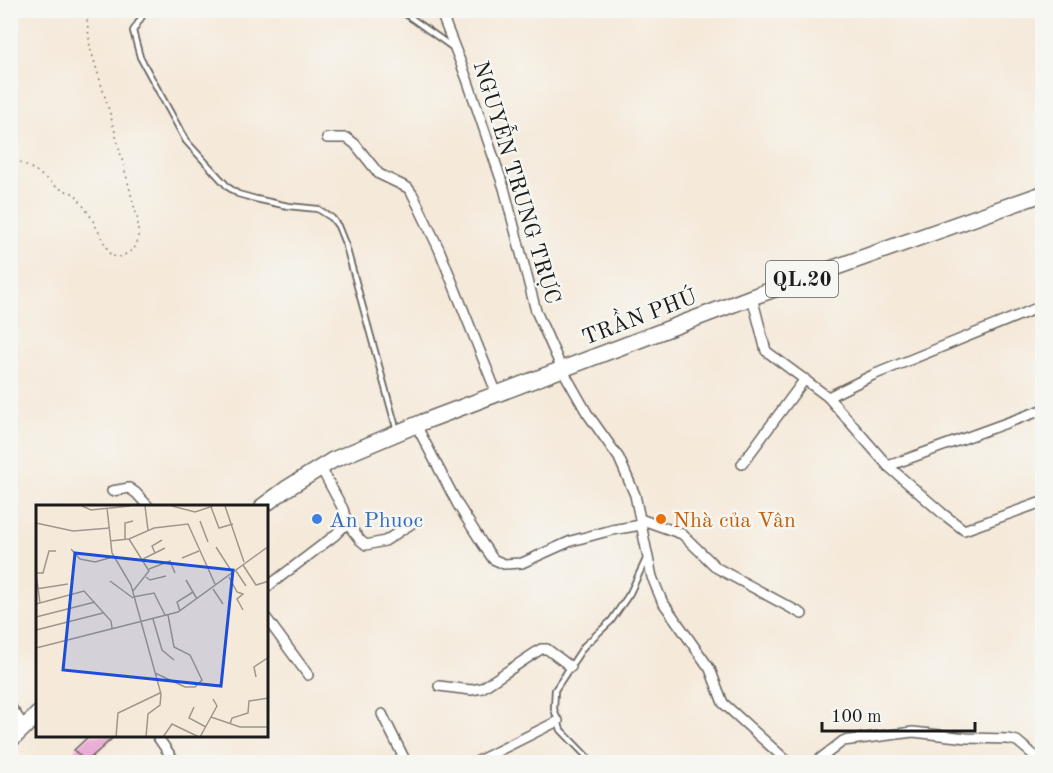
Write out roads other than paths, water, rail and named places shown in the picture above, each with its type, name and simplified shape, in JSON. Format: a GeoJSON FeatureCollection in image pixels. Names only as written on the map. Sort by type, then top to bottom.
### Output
{"type":"FeatureCollection","features":[{"type":"Feature","properties":{"kind":"highway","name":"TRẦN PHÚ"},"geometry":{"type":"LineString","coordinates":[[264,505],[333,460],[416,425],[752,297],[1042,194]]}},
{"type":"Feature","properties":{"kind":"highway"},"geometry":{"type":"LineString","coordinates":[[10,741],[36,716]]}},
{"type":"Feature","properties":{"kind":"street","name":"NGUYỄN TRUNG TRỰC"},"geometry":{"type":"LineString","coordinates":[[440,10],[457,51],[504,188],[536,311],[562,369],[587,413],[619,458],[635,495],[652,577],[662,601],[710,669],[723,703],[788,762]]}},
{"type":"Feature","properties":{"kind":"street"},"geometry":{"type":"LineString","coordinates":[[327,138],[347,138],[355,144],[379,174],[408,188],[413,195],[439,249],[497,394]]}},
{"type":"Feature","properties":{"kind":"street"},"geometry":{"type":"LineString","coordinates":[[752,297],[766,351],[828,397],[888,466],[964,530],[1042,502]]}},
{"type":"Feature","properties":{"kind":"street"},"geometry":{"type":"LineString","coordinates":[[828,397],[873,375],[1042,306]]}},
{"type":"Feature","properties":{"kind":"street"},"geometry":{"type":"LineString","coordinates":[[742,464],[805,379]]}},
{"type":"Feature","properties":{"kind":"street"},"geometry":{"type":"LineString","coordinates":[[888,466],[1042,410]]}},
{"type":"Feature","properties":{"kind":"street"},"geometry":{"type":"LineString","coordinates":[[416,425],[470,524],[493,559],[504,564],[522,563],[571,541],[640,522],[682,534],[717,568],[802,614]]}},
{"type":"Feature","properties":{"kind":"street"},"geometry":{"type":"LineString","coordinates":[[321,468],[343,509],[347,522],[366,545],[385,541],[411,524]]}},
{"type":"Feature","properties":{"kind":"street"},"geometry":{"type":"LineString","coordinates":[[112,491],[129,488],[147,505]]}},
{"type":"Feature","properties":{"kind":"street"},"geometry":{"type":"LineString","coordinates":[[268,586],[334,536],[347,522]]}},
{"type":"Feature","properties":{"kind":"street"},"geometry":{"type":"LineString","coordinates":[[268,620],[308,675]]}},
{"type":"Feature","properties":{"kind":"street"},"geometry":{"type":"LineString","coordinates":[[439,686],[471,690],[482,688],[541,649],[547,649],[571,667]]}},
{"type":"Feature","properties":{"kind":"street"},"geometry":{"type":"LineString","coordinates":[[10,706],[24,726]]}},
{"type":"Feature","properties":{"kind":"street"},"geometry":{"type":"LineString","coordinates":[[382,714],[406,762]]}},
{"type":"Feature","properties":{"kind":"street"},"geometry":{"type":"LineString","coordinates":[[476,762],[558,721]]}},
{"type":"Feature","properties":{"kind":"street"},"geometry":{"type":"LineString","coordinates":[[816,762],[843,741],[913,732],[1017,741],[1042,762]]}},
{"type":"Feature","properties":{"kind":"street"},"geometry":{"type":"LineString","coordinates":[[158,737],[176,762]]}},
{"type":"Feature","properties":{"kind":"lane"},"geometry":{"type":"LineString","coordinates":[[146,10],[133,31],[140,57],[186,141],[228,187],[238,194],[288,206],[318,209],[332,218],[338,226],[346,246],[398,433]]}},
{"type":"Feature","properties":{"kind":"lane"},"geometry":{"type":"LineString","coordinates":[[400,10],[457,51]]}},
{"type":"Feature","properties":{"kind":"lane"},"geometry":{"type":"LineString","coordinates":[[592,762],[561,730],[554,709],[555,690],[584,646],[611,621],[630,593],[647,556]]}},
{"type":"Feature","properties":{"kind":"place","name":"An Phuoc"},"geometry":{"type":"Point","coordinates":[317,519]}},
{"type":"Feature","properties":{"kind":"place","name":"Nhà của Vân"},"geometry":{"type":"Point","coordinates":[661,519]}}]}
